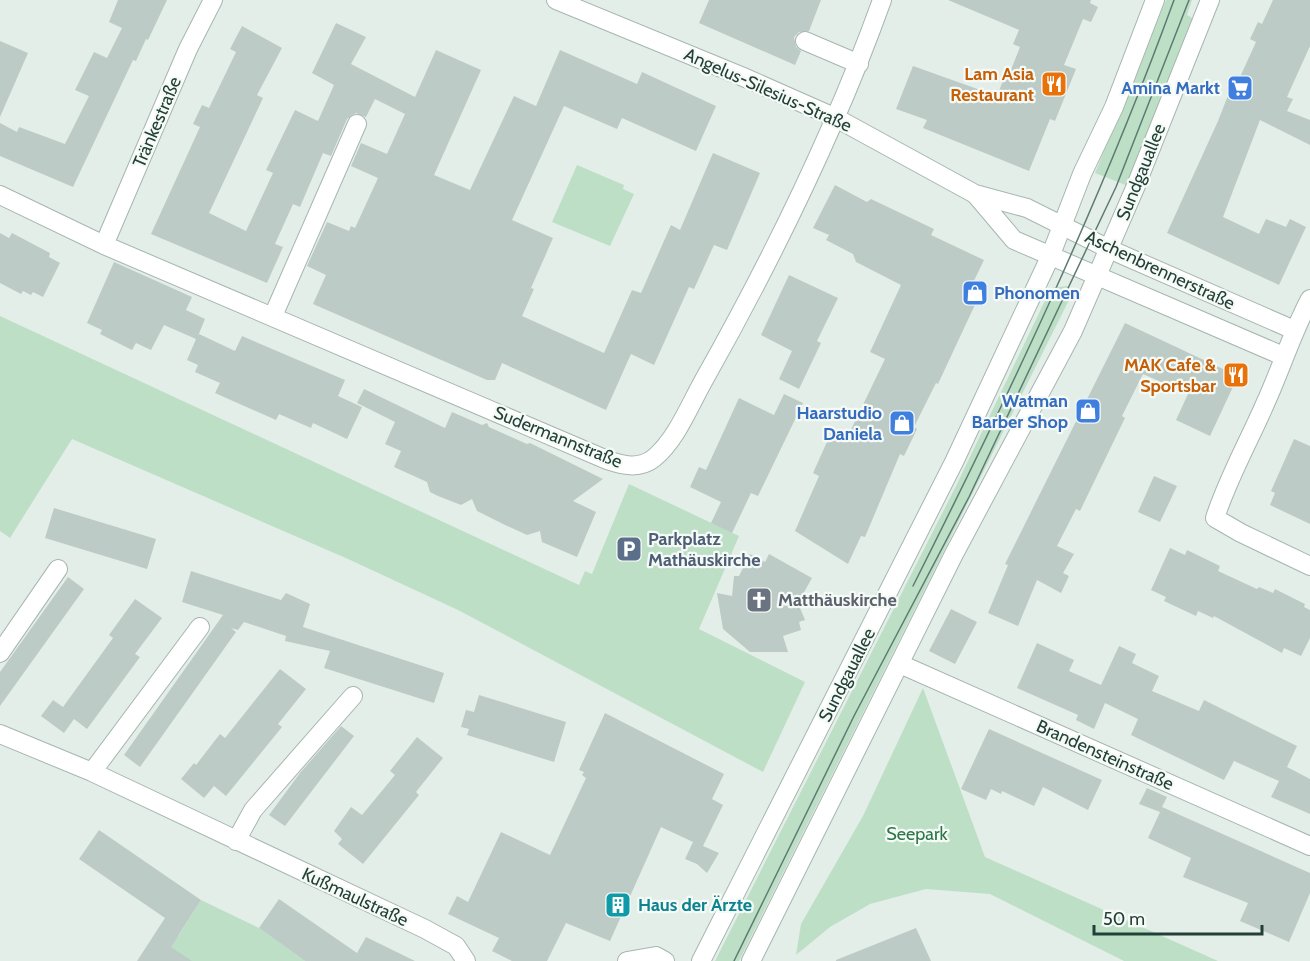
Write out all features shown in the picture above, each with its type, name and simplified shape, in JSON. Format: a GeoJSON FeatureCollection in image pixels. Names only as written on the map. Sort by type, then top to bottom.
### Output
{"type":"FeatureCollection","features":[{"type":"Feature","properties":{"kind":"street","name":"Tränkestraße"},"geometry":{"type":"LineString","coordinates":[[104,245],[188,49],[213,0]]}},
{"type":"Feature","properties":{"kind":"street","name":"Angelus-Silesius-Straße"},"geometry":{"type":"LineString","coordinates":[[556,0],[741,76],[836,118],[975,194],[1028,208]]}},
{"type":"Feature","properties":{"kind":"street"},"geometry":{"type":"LineString","coordinates":[[836,118],[882,0]]}},
{"type":"Feature","properties":{"kind":"street","name":"Sundgauallee"},"geometry":{"type":"LineString","coordinates":[[701,961],[949,472],[1050,257],[1082,174],[1114,107],[1155,0]]}},
{"type":"Feature","properties":{"kind":"street","name":"Sundgauallee"},"geometry":{"type":"LineString","coordinates":[[750,961],[954,554],[1073,331],[1109,249],[1210,0]]}},
{"type":"Feature","properties":{"kind":"street"},"geometry":{"type":"LineString","coordinates":[[808,36],[861,58]]}},
{"type":"Feature","properties":{"kind":"street","name":"Sudermannstraße"},"geometry":{"type":"LineString","coordinates":[[0,195],[104,245],[606,460],[622,465],[645,464],[655,457],[671,438],[736,324],[836,118]]}},
{"type":"Feature","properties":{"kind":"street"},"geometry":{"type":"LineString","coordinates":[[273,316],[357,124]]}},
{"type":"Feature","properties":{"kind":"street","name":"Angelus-Silesius-Straße"},"geometry":{"type":"LineString","coordinates":[[975,194],[1014,240],[1050,257]]}},
{"type":"Feature","properties":{"kind":"street","name":"Aschenbrennerstraße"},"geometry":{"type":"LineString","coordinates":[[1028,208],[1109,249],[1294,330]]}},
{"type":"Feature","properties":{"kind":"street"},"geometry":{"type":"LineString","coordinates":[[1050,257],[1097,276]]}},
{"type":"Feature","properties":{"kind":"street","name":"Aschenbrennerstraße"},"geometry":{"type":"LineString","coordinates":[[1097,276],[1284,356]]}},
{"type":"Feature","properties":{"kind":"street"},"geometry":{"type":"LineString","coordinates":[[1310,299],[1294,330],[1265,404],[1228,480],[1215,518],[1310,566]]}},
{"type":"Feature","properties":{"kind":"street"},"geometry":{"type":"LineString","coordinates":[[0,653],[58,568]]}},
{"type":"Feature","properties":{"kind":"street"},"geometry":{"type":"LineString","coordinates":[[92,772],[200,627]]}},
{"type":"Feature","properties":{"kind":"street","name":"Brandensteinstraße"},"geometry":{"type":"LineString","coordinates":[[900,664],[1310,846]]}},
{"type":"Feature","properties":{"kind":"street"},"geometry":{"type":"LineString","coordinates":[[236,841],[253,810],[352,696]]}},
{"type":"Feature","properties":{"kind":"street","name":"Kußmaulstraße"},"geometry":{"type":"LineString","coordinates":[[0,734],[92,772],[430,932],[456,946],[466,961]]}},
{"type":"Feature","properties":{"kind":"street"},"geometry":{"type":"LineString","coordinates":[[627,961],[658,960]]}},
{"type":"Feature","properties":{"kind":"green space"},"geometry":{"type":"Polygon","coordinates":[[[1166,0],[1192,0],[1187,15],[1196,20],[1128,186],[1095,173],[1166,0]]]}},
{"type":"Feature","properties":{"kind":"green space"},"geometry":{"type":"Polygon","coordinates":[[[577,165],[624,185],[623,189],[634,194],[610,246],[552,222],[577,165]]]}},
{"type":"Feature","properties":{"kind":"green space"},"geometry":{"type":"Polygon","coordinates":[[[1067,286],[1073,292],[739,961],[715,961],[955,488],[1051,288],[1067,286]]]}},
{"type":"Feature","properties":{"kind":"green space"},"geometry":{"type":"Polygon","coordinates":[[[0,316],[579,585],[585,571],[592,574],[629,484],[739,536],[699,629],[805,682],[763,772],[458,610],[348,559],[72,439],[10,538],[0,531],[0,316]]]}},
{"type":"Feature","properties":{"kind":"green space","name":"Seepark"},"geometry":{"type":"Polygon","coordinates":[[[923,688],[985,857],[1218,961],[1124,961],[990,894],[926,889],[870,904],[830,927],[796,955],[801,924],[863,816],[923,688]]]}},
{"type":"Feature","properties":{"kind":"green space"},"geometry":{"type":"Polygon","coordinates":[[[201,900],[259,928],[305,961],[185,961],[167,945],[179,935],[201,900]]]}},
{"type":"Feature","properties":{"kind":"building"},"geometry":{"type":"Polygon","coordinates":[[[118,0],[167,0],[148,40],[146,39],[136,61],[133,60],[73,187],[0,156],[0,123],[17,132],[19,127],[65,144],[89,96],[75,90],[94,52],[107,58],[122,28],[109,22],[118,0]]]}},
{"type":"Feature","properties":{"kind":"building"},"geometry":{"type":"Polygon","coordinates":[[[709,0],[821,0],[809,31],[799,32],[794,37],[796,47],[801,51],[795,65],[699,23],[709,0]]]}},
{"type":"Feature","properties":{"kind":"building"},"geometry":{"type":"Polygon","coordinates":[[[948,0],[1091,0],[1090,3],[1098,7],[1091,22],[1083,19],[1064,65],[1076,69],[1055,121],[1050,119],[1029,171],[923,128],[927,120],[896,109],[913,66],[997,96],[1004,78],[1007,80],[1020,47],[1013,44],[1019,30],[948,0]]]}},
{"type":"Feature","properties":{"kind":"building"},"geometry":{"type":"Polygon","coordinates":[[[1273,0],[1310,0],[1310,46],[1287,97],[1293,99],[1287,111],[1310,120],[1310,145],[1260,120],[1223,217],[1259,234],[1266,219],[1286,227],[1290,219],[1306,227],[1279,285],[1167,233],[1218,121],[1236,75],[1240,77],[1256,42],[1250,39],[1258,22],[1262,24],[1273,0]]]}},
{"type":"Feature","properties":{"kind":"building"},"geometry":{"type":"Polygon","coordinates":[[[336,23],[366,37],[351,64],[415,97],[436,50],[481,70],[434,175],[470,190],[514,96],[536,106],[560,50],[637,84],[642,72],[716,106],[696,151],[622,118],[617,129],[564,106],[512,220],[553,238],[531,288],[534,289],[522,316],[604,353],[632,290],[641,293],[671,225],[680,230],[713,153],[760,173],[727,250],[714,245],[694,289],[689,287],[654,365],[631,354],[606,410],[502,363],[495,380],[487,380],[313,304],[326,275],[307,266],[327,222],[349,231],[351,226],[355,228],[378,178],[351,166],[361,143],[387,154],[405,114],[375,99],[366,117],[356,113],[347,119],[331,156],[323,153],[300,207],[293,204],[275,244],[283,247],[267,283],[151,234],[200,127],[193,124],[202,105],[209,108],[236,52],[230,49],[242,26],[282,48],[257,95],[263,98],[209,213],[246,231],[273,173],[266,170],[295,110],[318,121],[334,85],[312,73],[336,23]]]}},
{"type":"Feature","properties":{"kind":"building"},"geometry":{"type":"Polygon","coordinates":[[[0,41],[28,53],[0,117],[0,41]]]}},
{"type":"Feature","properties":{"kind":"building"},"geometry":{"type":"Polygon","coordinates":[[[835,185],[867,202],[871,199],[934,229],[931,235],[984,260],[970,289],[980,294],[938,384],[936,383],[914,427],[917,429],[904,456],[900,454],[865,537],[861,536],[848,564],[795,531],[819,476],[813,473],[831,433],[847,438],[885,359],[870,352],[901,285],[856,262],[853,254],[826,240],[829,235],[813,228],[835,185]]]}},
{"type":"Feature","properties":{"kind":"building"},"geometry":{"type":"Polygon","coordinates":[[[0,233],[9,238],[12,233],[50,253],[49,257],[60,263],[43,297],[33,292],[31,295],[23,291],[21,294],[0,283],[0,233]]]}},
{"type":"Feature","properties":{"kind":"building"},"geometry":{"type":"Polygon","coordinates":[[[114,262],[192,297],[186,310],[205,319],[198,336],[199,334],[235,351],[242,336],[345,380],[338,396],[362,407],[347,439],[313,423],[311,428],[279,414],[276,420],[215,393],[220,383],[195,372],[198,365],[187,360],[196,339],[164,325],[151,350],[136,343],[132,350],[100,334],[102,330],[87,323],[114,262]]]}},
{"type":"Feature","properties":{"kind":"building"},"geometry":{"type":"Polygon","coordinates":[[[789,275],[838,298],[817,341],[821,343],[799,389],[779,379],[792,351],[761,335],[789,275]]]}},
{"type":"Feature","properties":{"kind":"building"},"geometry":{"type":"Polygon","coordinates":[[[1125,323],[1238,376],[1210,436],[1176,420],[1188,394],[1143,374],[1122,416],[1125,418],[1080,511],[1076,509],[1057,546],[1074,554],[1063,573],[1069,576],[1061,593],[1037,580],[1018,626],[988,613],[1008,565],[1005,564],[1125,323]]]}},
{"type":"Feature","properties":{"kind":"building"},"geometry":{"type":"Polygon","coordinates":[[[364,389],[445,428],[452,412],[482,425],[487,423],[489,427],[527,444],[530,443],[603,479],[573,501],[596,512],[577,557],[542,542],[540,531],[527,535],[505,525],[477,511],[472,499],[461,505],[438,496],[430,492],[427,482],[394,467],[401,451],[385,444],[395,422],[357,403],[364,389]]]}},
{"type":"Feature","properties":{"kind":"building"},"geometry":{"type":"Polygon","coordinates":[[[784,394],[803,403],[758,496],[751,493],[732,533],[711,523],[721,502],[690,487],[699,467],[706,470],[739,398],[774,415],[784,394]]]}},
{"type":"Feature","properties":{"kind":"building"},"geometry":{"type":"Polygon","coordinates":[[[1294,439],[1310,446],[1310,524],[1270,505],[1275,493],[1271,491],[1294,439]]]}},
{"type":"Feature","properties":{"kind":"building"},"geometry":{"type":"Polygon","coordinates":[[[1154,476],[1177,486],[1160,522],[1138,512],[1154,476]]]}},
{"type":"Feature","properties":{"kind":"building"},"geometry":{"type":"Polygon","coordinates":[[[54,508],[156,539],[147,569],[45,538],[54,508]]]}},
{"type":"Feature","properties":{"kind":"building"},"geometry":{"type":"Polygon","coordinates":[[[1170,548],[1185,555],[1187,550],[1220,566],[1218,571],[1257,589],[1259,587],[1273,593],[1275,589],[1305,604],[1304,607],[1310,610],[1310,638],[1301,656],[1284,648],[1282,653],[1214,616],[1213,618],[1198,611],[1196,616],[1164,601],[1166,597],[1151,590],[1170,548]]]}},
{"type":"Feature","properties":{"kind":"building","name":"Matthäuskirche"},"geometry":{"type":"Polygon","coordinates":[[[750,554],[765,562],[769,554],[812,578],[798,603],[805,620],[799,622],[801,630],[783,636],[788,652],[750,652],[723,629],[717,593],[732,596],[734,576],[739,576],[750,554]]]}},
{"type":"Feature","properties":{"kind":"building"},"geometry":{"type":"Polygon","coordinates":[[[191,571],[281,600],[286,593],[310,604],[303,627],[444,673],[434,703],[324,668],[330,651],[285,641],[286,636],[244,622],[238,630],[231,628],[236,632],[140,767],[124,755],[223,615],[182,602],[191,571]]]}},
{"type":"Feature","properties":{"kind":"building"},"geometry":{"type":"Polygon","coordinates":[[[68,577],[84,589],[0,706],[0,672],[68,577]]]}},
{"type":"Feature","properties":{"kind":"building"},"geometry":{"type":"Polygon","coordinates":[[[135,599],[162,618],[135,654],[140,657],[87,729],[74,719],[64,733],[41,716],[53,700],[63,707],[113,638],[109,635],[135,599]]]}},
{"type":"Feature","properties":{"kind":"building"},"geometry":{"type":"Polygon","coordinates":[[[951,609],[977,622],[955,664],[929,651],[951,609]]]}},
{"type":"Feature","properties":{"kind":"building"},"geometry":{"type":"Polygon","coordinates":[[[1037,643],[1074,660],[1069,671],[1101,685],[1119,646],[1136,654],[1132,663],[1159,676],[1152,691],[1199,711],[1204,700],[1297,746],[1287,767],[1310,779],[1310,814],[1271,797],[1279,781],[1234,761],[1224,780],[1131,735],[1138,719],[1105,703],[1094,729],[1076,720],[1078,715],[1017,688],[1037,643]]]}},
{"type":"Feature","properties":{"kind":"building"},"geometry":{"type":"Polygon","coordinates":[[[280,669],[306,689],[278,724],[282,727],[226,796],[214,786],[204,798],[181,779],[194,763],[196,765],[220,734],[225,738],[280,669]]]}},
{"type":"Feature","properties":{"kind":"building"},"geometry":{"type":"Polygon","coordinates":[[[479,695],[566,722],[554,762],[467,735],[469,729],[461,727],[466,710],[474,712],[479,695]]]}},
{"type":"Feature","properties":{"kind":"building"},"geometry":{"type":"Polygon","coordinates":[[[605,713],[724,774],[712,799],[723,805],[703,846],[719,853],[707,873],[697,864],[685,859],[693,842],[661,827],[610,941],[566,923],[547,961],[512,961],[492,951],[499,938],[448,914],[457,896],[468,902],[501,832],[550,855],[586,778],[582,775],[584,772],[579,770],[605,713]]]}},
{"type":"Feature","properties":{"kind":"building"},"geometry":{"type":"Polygon","coordinates":[[[341,726],[354,736],[285,826],[269,815],[300,773],[341,726]]]}},
{"type":"Feature","properties":{"kind":"building"},"geometry":{"type":"Polygon","coordinates":[[[989,729],[1102,780],[1088,810],[1043,787],[1034,806],[1002,791],[1001,794],[991,789],[986,800],[961,789],[989,729]]]}},
{"type":"Feature","properties":{"kind":"building"},"geometry":{"type":"Polygon","coordinates":[[[417,737],[443,758],[416,792],[419,795],[363,864],[338,844],[342,839],[334,831],[351,807],[362,815],[395,775],[390,771],[417,737]]]}},
{"type":"Feature","properties":{"kind":"building"},"geometry":{"type":"Polygon","coordinates":[[[1147,788],[1167,797],[1162,807],[1310,873],[1310,893],[1289,942],[1240,921],[1248,903],[1183,877],[1191,858],[1148,838],[1160,812],[1139,804],[1147,788]]]}},
{"type":"Feature","properties":{"kind":"building"},"geometry":{"type":"Polygon","coordinates":[[[99,830],[201,900],[171,947],[192,961],[137,961],[165,918],[79,859],[99,830]]]}},
{"type":"Feature","properties":{"kind":"building"},"geometry":{"type":"Polygon","coordinates":[[[279,899],[357,953],[366,937],[415,961],[305,961],[259,928],[279,899]]]}},
{"type":"Feature","properties":{"kind":"building"},"geometry":{"type":"Polygon","coordinates":[[[916,928],[931,961],[836,961],[836,960],[916,928]]]}},
{"type":"Feature","properties":{"kind":"tram line"},"geometry":{"type":"LineString","coordinates":[[913,586],[1019,370],[1085,223],[1174,0]]}},
{"type":"Feature","properties":{"kind":"tram line"},"geometry":{"type":"LineString","coordinates":[[734,961],[854,716],[969,497],[1116,187],[1189,0]]}},
{"type":"Feature","properties":{"kind":"place","name":"Lam Asia Restaurant"},"geometry":{"type":"Point","coordinates":[1054,84]}},
{"type":"Feature","properties":{"kind":"place","name":"Amina Markt"},"geometry":{"type":"Point","coordinates":[1240,88]}},
{"type":"Feature","properties":{"kind":"place","name":"Phonomen"},"geometry":{"type":"Point","coordinates":[975,293]}},
{"type":"Feature","properties":{"kind":"place","name":"MAK Cafe & Sportsbar"},"geometry":{"type":"Point","coordinates":[1236,375]}},
{"type":"Feature","properties":{"kind":"place","name":"Watman Barber Shop"},"geometry":{"type":"Point","coordinates":[1088,411]}},
{"type":"Feature","properties":{"kind":"place","name":"Haarstudio Daniela"},"geometry":{"type":"Point","coordinates":[902,423]}},
{"type":"Feature","properties":{"kind":"place","name":"Parkplatz Mathäuskirche"},"geometry":{"type":"Point","coordinates":[629,549]}},
{"type":"Feature","properties":{"kind":"place","name":"Matthäuskirche"},"geometry":{"type":"Point","coordinates":[759,600]}},
{"type":"Feature","properties":{"kind":"place","name":"Haus der Ärzte"},"geometry":{"type":"Point","coordinates":[618,905]}}]}
